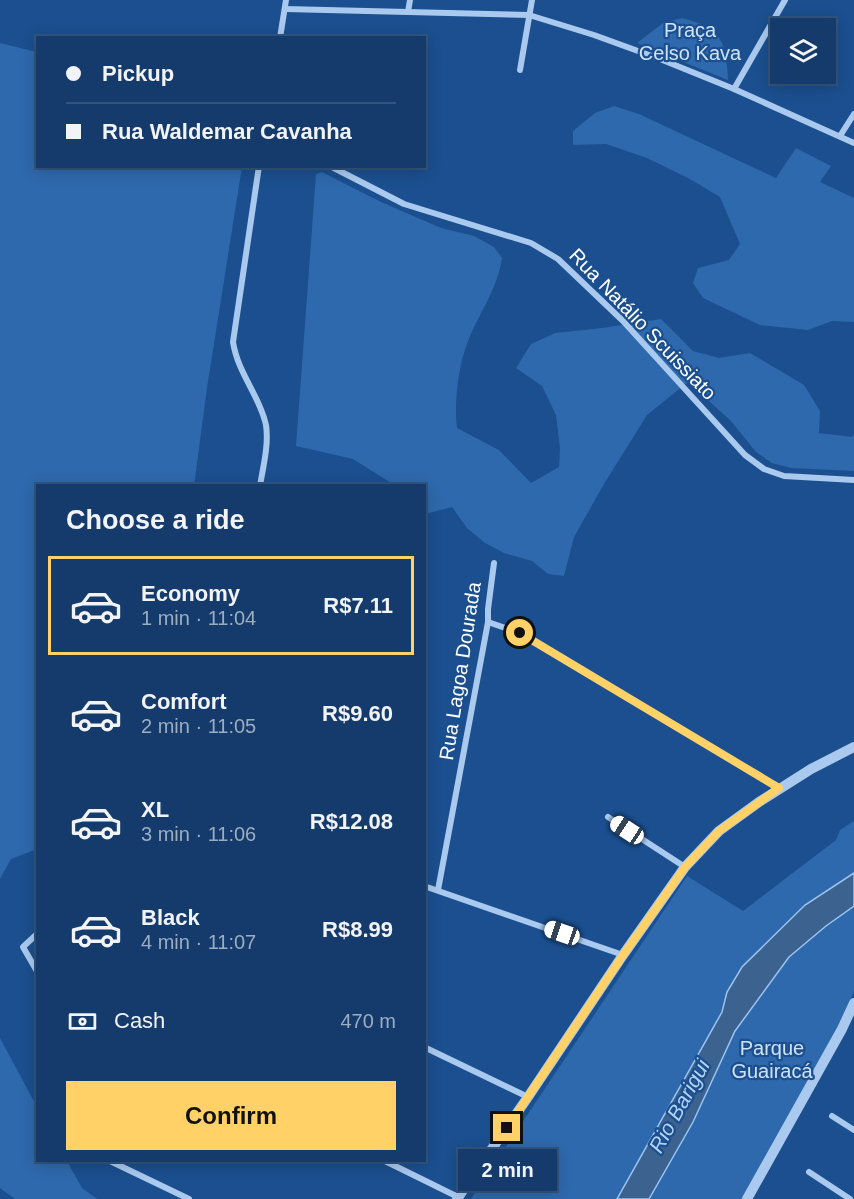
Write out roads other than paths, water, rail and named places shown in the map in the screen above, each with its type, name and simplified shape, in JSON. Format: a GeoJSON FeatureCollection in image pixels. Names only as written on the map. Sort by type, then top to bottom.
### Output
{"type":"FeatureCollection","features":[{"type":"Feature","properties":{"kind":"street"},"geometry":{"type":"LineString","coordinates":[[280,36],[286,0]]}},
{"type":"Feature","properties":{"kind":"street"},"geometry":{"type":"LineString","coordinates":[[408,12],[410,0]]}},
{"type":"Feature","properties":{"kind":"street"},"geometry":{"type":"LineString","coordinates":[[520,70],[532,0]]}},
{"type":"Feature","properties":{"kind":"street"},"geometry":{"type":"LineString","coordinates":[[734,89],[785,0]]}},
{"type":"Feature","properties":{"kind":"street"},"geometry":{"type":"LineString","coordinates":[[285,9],[529,15],[627,46],[734,89],[854,143]]}},
{"type":"Feature","properties":{"kind":"street"},"geometry":{"type":"LineString","coordinates":[[840,136],[854,114]]}},
{"type":"Feature","properties":{"kind":"street"},"geometry":{"type":"LineString","coordinates":[[259,168],[233,342],[238,364],[266,426],[266,446],[260,484]]}},
{"type":"Feature","properties":{"kind":"street","name":"Rua Natálio Scuissiato"},"geometry":{"type":"LineString","coordinates":[[334,168],[404,204],[516,238],[545,251],[570,270],[623,321],[727,436],[756,464],[774,474],[784,476],[854,480]]}},
{"type":"Feature","properties":{"kind":"street","name":"Rua Lagoa Dourada"},"geometry":{"type":"LineString","coordinates":[[438,890],[488,622],[494,563]]}},
{"type":"Feature","properties":{"kind":"street"},"geometry":{"type":"LineString","coordinates":[[488,622],[520,633],[779,788]]}},
{"type":"Feature","properties":{"kind":"street"},"geometry":{"type":"LineString","coordinates":[[387,1162],[458,1198],[685,867],[719,831],[779,788],[830,758],[854,747]]}},
{"type":"Feature","properties":{"kind":"street"},"geometry":{"type":"LineString","coordinates":[[608,817],[685,867]]}},
{"type":"Feature","properties":{"kind":"street"},"geometry":{"type":"LineString","coordinates":[[426,887],[623,955]]}},
{"type":"Feature","properties":{"kind":"street"},"geometry":{"type":"LineString","coordinates":[[36,935],[23,947],[36,970]]}},
{"type":"Feature","properties":{"kind":"street"},"geometry":{"type":"LineString","coordinates":[[747,1199],[846,1022],[854,1003]]}},
{"type":"Feature","properties":{"kind":"street"},"geometry":{"type":"LineString","coordinates":[[426,1048],[528,1096]]}},
{"type":"Feature","properties":{"kind":"street"},"geometry":{"type":"LineString","coordinates":[[832,1116],[854,1130]]}},
{"type":"Feature","properties":{"kind":"street"},"geometry":{"type":"LineString","coordinates":[[112,1162],[189,1199]]}},
{"type":"Feature","properties":{"kind":"street"},"geometry":{"type":"LineString","coordinates":[[809,1172],[850,1199]]}},
{"type":"Feature","properties":{"kind":"water","name":"Rio Barigui"},"geometry":{"type":"Polygon","coordinates":[[[854,873],[854,906],[789,957],[735,1031],[693,1122],[649,1199],[617,1199],[722,1012],[727,992],[742,967],[805,905],[854,873]]]}},
{"type":"Feature","properties":{"kind":"park label","name":"Praça Celso Kava"},"geometry":{"type":"Point","coordinates":[690,42]}},
{"type":"Feature","properties":{"kind":"park label","name":"Parque Guairacá"},"geometry":{"type":"Point","coordinates":[772,1060]}}]}
